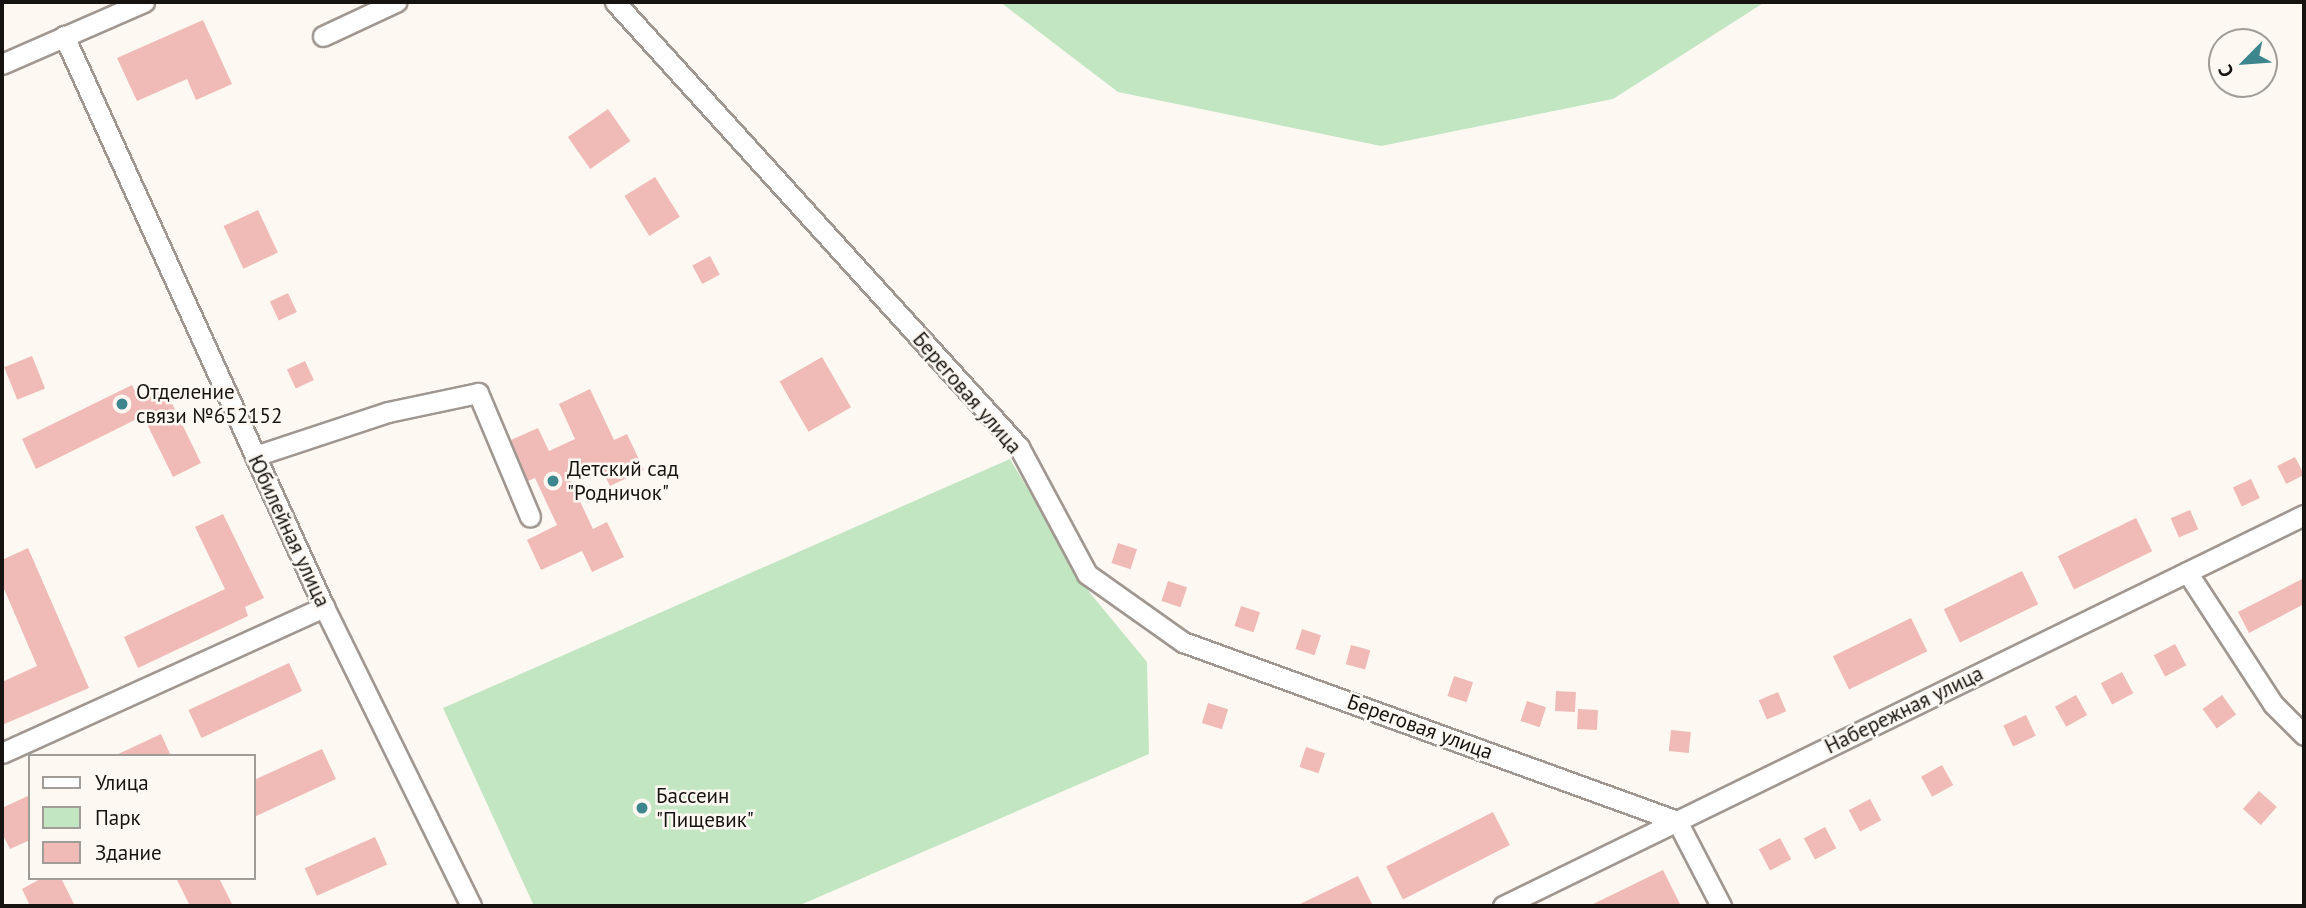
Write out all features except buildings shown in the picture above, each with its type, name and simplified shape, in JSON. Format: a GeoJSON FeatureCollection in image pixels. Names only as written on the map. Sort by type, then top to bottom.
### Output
{"type":"FeatureCollection","features":[{"type":"Feature","properties":{"kind":"street"},"geometry":{"type":"LineString","coordinates":[[2,64],[144,2]]}},
{"type":"Feature","properties":{"kind":"street"},"geometry":{"type":"LineString","coordinates":[[323,36],[396,2]]}},
{"type":"Feature","properties":{"kind":"street","name":"Береговая улица"},"geometry":{"type":"LineString","coordinates":[[615,2],[1019,447],[1087,574],[1183,642],[1678,821]]}},
{"type":"Feature","properties":{"kind":"street","name":"Юбилейная улица"},"geometry":{"type":"LineString","coordinates":[[64,36],[324,607],[471,906]]}},
{"type":"Feature","properties":{"kind":"street"},"geometry":{"type":"LineString","coordinates":[[255,456],[388,412],[478,393],[530,517]]}},
{"type":"Feature","properties":{"kind":"street","name":"Набережная улица"},"geometry":{"type":"LineString","coordinates":[[1503,906],[2304,514]]}},
{"type":"Feature","properties":{"kind":"street"},"geometry":{"type":"LineString","coordinates":[[2187,572],[2273,704],[2304,735]]}},
{"type":"Feature","properties":{"kind":"street"},"geometry":{"type":"LineString","coordinates":[[2,754],[324,607]]}},
{"type":"Feature","properties":{"kind":"street"},"geometry":{"type":"LineString","coordinates":[[1678,821],[1721,906]]}},
{"type":"Feature","properties":{"kind":"green space"},"geometry":{"type":"Polygon","coordinates":[[[1000,2],[1765,2],[1613,99],[1381,146],[1118,92],[1000,2]]]}},
{"type":"Feature","properties":{"kind":"green space"},"geometry":{"type":"Polygon","coordinates":[[[1010,459],[1090,593],[1147,662],[1149,754],[798,906],[534,906],[443,708],[1010,459]]]}},
{"type":"Feature","properties":{"kind":"place","name":"Отделение связи №652152"},"geometry":{"type":"Point","coordinates":[122,404]}},
{"type":"Feature","properties":{"kind":"place","name":"Детский сад \"Родничок\""},"geometry":{"type":"Point","coordinates":[553,481]}},
{"type":"Feature","properties":{"kind":"place","name":"Бассеин \"Пищевик\""},"geometry":{"type":"Point","coordinates":[642,808]}}]}
